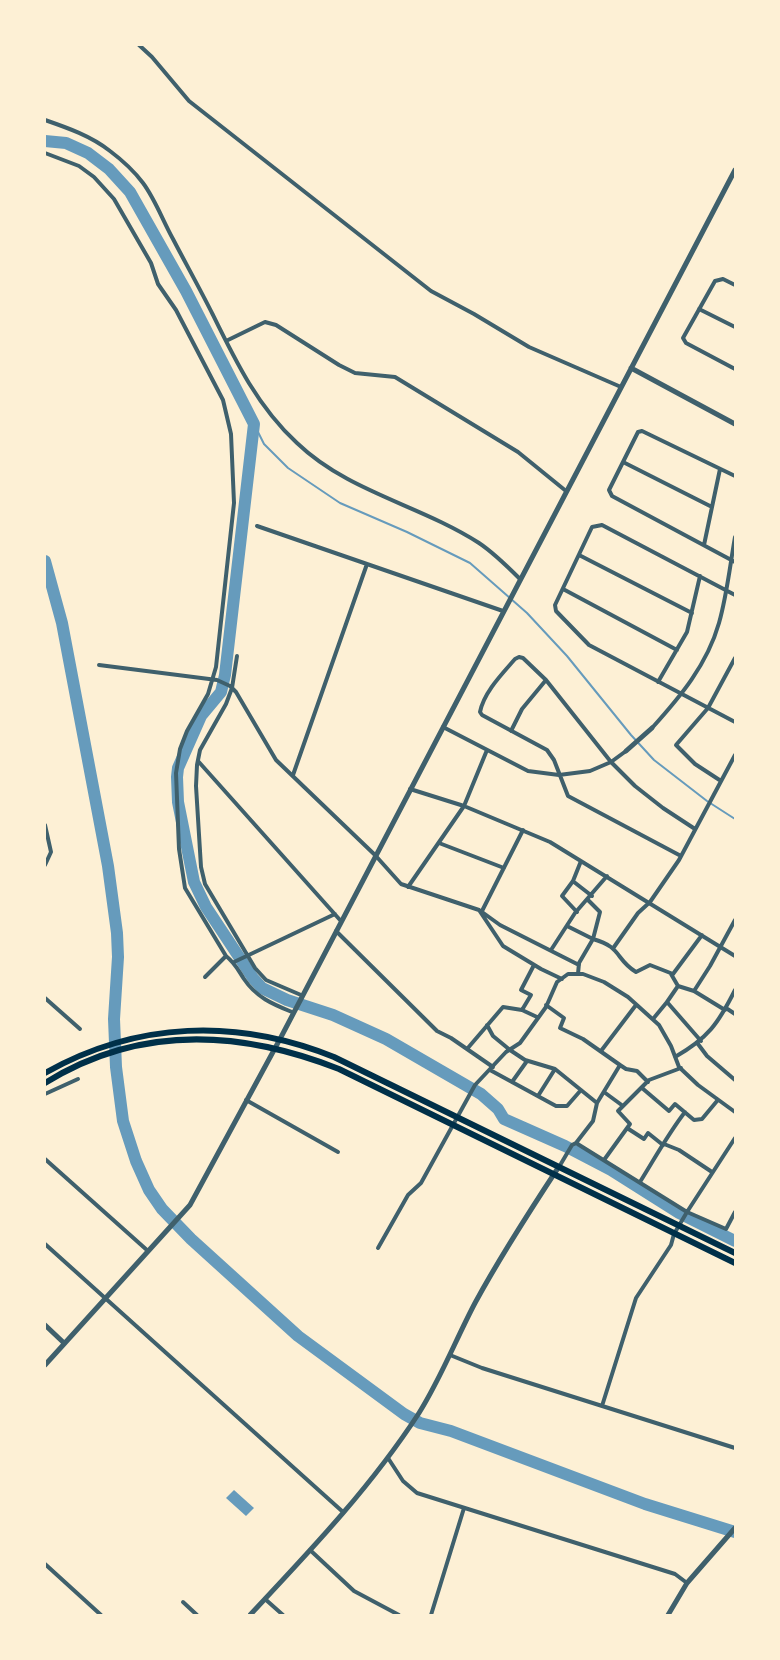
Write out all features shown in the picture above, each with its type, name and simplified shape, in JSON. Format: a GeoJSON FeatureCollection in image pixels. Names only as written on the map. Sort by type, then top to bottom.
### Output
{"type":"FeatureCollection","features":[{"type":"Feature","properties":{"kind":"main road"},"geometry":{"type":"LineString","coordinates":[[45,1073],[105,1045],[134,1037],[177,1031],[225,1031],[280,1039],[333,1058],[735,1253]]}},
{"type":"Feature","properties":{"kind":"main road"},"geometry":{"type":"LineString","coordinates":[[45,1082],[93,1059],[121,1049],[179,1040],[224,1041],[292,1052],[339,1070],[735,1263]]}},
{"type":"Feature","properties":{"kind":"street"},"geometry":{"type":"LineString","coordinates":[[139,45],[189,101],[431,291],[529,347],[621,387]]}},
{"type":"Feature","properties":{"kind":"street"},"geometry":{"type":"LineString","coordinates":[[45,120],[81,133],[108,149],[143,184],[190,270],[242,374],[276,423],[298,445],[326,468],[371,492],[461,533],[500,558],[520,579]]}},
{"type":"Feature","properties":{"kind":"street"},"geometry":{"type":"LineString","coordinates":[[45,153],[79,166],[94,177],[114,199],[151,263],[158,284],[176,310],[223,400],[231,434],[234,503],[214,679],[187,731],[180,749],[176,773],[178,849],[185,888],[226,956],[235,962],[245,980],[258,996],[292,1012]]}},
{"type":"Feature","properties":{"kind":"street"},"geometry":{"type":"LineString","coordinates":[[45,1365],[190,1205],[280,1039],[340,920],[735,170]]}},
{"type":"Feature","properties":{"kind":"street"},"geometry":{"type":"LineString","coordinates":[[735,285],[723,279],[715,281],[683,338],[686,343],[735,369]]}},
{"type":"Feature","properties":{"kind":"street"},"geometry":{"type":"LineString","coordinates":[[699,309],[735,327]]}},
{"type":"Feature","properties":{"kind":"street"},"geometry":{"type":"LineString","coordinates":[[226,341],[265,322],[276,325],[355,373],[394,377],[518,452],[566,491]]}},
{"type":"Feature","properties":{"kind":"street"},"geometry":{"type":"LineString","coordinates":[[631,368],[735,424]]}},
{"type":"Feature","properties":{"kind":"street"},"geometry":{"type":"LineString","coordinates":[[733,561],[612,496],[609,490],[638,432],[642,431],[735,476]]}},
{"type":"Feature","properties":{"kind":"street"},"geometry":{"type":"LineString","coordinates":[[623,462],[712,507]]}},
{"type":"Feature","properties":{"kind":"street"},"geometry":{"type":"LineString","coordinates":[[704,545],[720,469]]}},
{"type":"Feature","properties":{"kind":"street"},"geometry":{"type":"LineString","coordinates":[[735,595],[602,525],[592,527],[555,605],[556,611],[589,645],[735,722]]}},
{"type":"Feature","properties":{"kind":"street"},"geometry":{"type":"LineString","coordinates":[[257,526],[503,611]]}},
{"type":"Feature","properties":{"kind":"street"},"geometry":{"type":"LineString","coordinates":[[442,727],[528,771],[559,775],[590,771],[611,762],[652,728],[682,694],[706,656],[719,624],[733,561],[735,537]]}},
{"type":"Feature","properties":{"kind":"street"},"geometry":{"type":"LineString","coordinates":[[579,555],[692,614]]}},
{"type":"Feature","properties":{"kind":"street"},"geometry":{"type":"LineString","coordinates":[[292,775],[367,564]]}},
{"type":"Feature","properties":{"kind":"street"},"geometry":{"type":"LineString","coordinates":[[658,682],[687,632],[700,576]]}},
{"type":"Feature","properties":{"kind":"street"},"geometry":{"type":"LineString","coordinates":[[563,589],[677,650]]}},
{"type":"Feature","properties":{"kind":"street"},"geometry":{"type":"LineString","coordinates":[[237,656],[226,704],[200,750],[198,761],[196,786],[201,867],[205,884],[255,968],[266,980],[301,995]]}},
{"type":"Feature","properties":{"kind":"street"},"geometry":{"type":"LineString","coordinates":[[681,856],[568,796],[554,760],[547,750],[480,712],[481,706],[495,683],[519,657],[523,658],[546,680],[611,762],[635,786],[695,829]]}},
{"type":"Feature","properties":{"kind":"street"},"geometry":{"type":"LineString","coordinates":[[721,781],[695,764],[676,745],[708,708],[735,658]]}},
{"type":"Feature","properties":{"kind":"street"},"geometry":{"type":"LineString","coordinates":[[99,665],[214,679],[231,687],[276,760],[375,855],[400,884],[466,904],[500,925],[579,965]]}},
{"type":"Feature","properties":{"kind":"street"},"geometry":{"type":"LineString","coordinates":[[511,731],[522,709],[546,680]]}},
{"type":"Feature","properties":{"kind":"street"},"geometry":{"type":"LineString","coordinates":[[408,887],[464,807],[487,750]]}},
{"type":"Feature","properties":{"kind":"street"},"geometry":{"type":"LineString","coordinates":[[614,947],[638,913],[650,902],[681,856],[735,755]]}},
{"type":"Feature","properties":{"kind":"street"},"geometry":{"type":"LineString","coordinates":[[198,761],[340,920]]}},
{"type":"Feature","properties":{"kind":"street"},"geometry":{"type":"LineString","coordinates":[[410,789],[464,807],[550,842],[735,956]]}},
{"type":"Feature","properties":{"kind":"street"},"geometry":{"type":"LineString","coordinates":[[45,825],[51,852],[45,865]]}},
{"type":"Feature","properties":{"kind":"street"},"geometry":{"type":"LineString","coordinates":[[481,913],[523,830]]}},
{"type":"Feature","properties":{"kind":"street"},"geometry":{"type":"LineString","coordinates":[[439,843],[504,868]]}},
{"type":"Feature","properties":{"kind":"street"},"geometry":{"type":"LineString","coordinates":[[577,912],[562,896],[573,881],[581,861]]}},
{"type":"Feature","properties":{"kind":"street"},"geometry":{"type":"LineString","coordinates":[[551,950],[562,931],[607,876]]}},
{"type":"Feature","properties":{"kind":"street"},"geometry":{"type":"LineString","coordinates":[[573,881],[592,896]]}},
{"type":"Feature","properties":{"kind":"street"},"geometry":{"type":"LineString","coordinates":[[578,974],[579,965],[593,939],[600,912],[588,900]]}},
{"type":"Feature","properties":{"kind":"street"},"geometry":{"type":"LineString","coordinates":[[481,913],[502,946],[562,979]]}},
{"type":"Feature","properties":{"kind":"street"},"geometry":{"type":"LineString","coordinates":[[235,962],[335,914]]}},
{"type":"Feature","properties":{"kind":"street"},"geometry":{"type":"LineString","coordinates":[[694,991],[735,920]]}},
{"type":"Feature","properties":{"kind":"street"},"geometry":{"type":"LineString","coordinates":[[567,926],[614,947],[627,967],[636,972],[650,964],[671,974],[678,986],[694,991],[735,1014]]}},
{"type":"Feature","properties":{"kind":"street"},"geometry":{"type":"LineString","coordinates":[[335,930],[437,1031],[467,1049],[492,1069],[556,1106],[567,1106],[581,1090]]}},
{"type":"Feature","properties":{"kind":"street"},"geometry":{"type":"LineString","coordinates":[[671,974],[684,961],[702,935]]}},
{"type":"Feature","properties":{"kind":"street"},"geometry":{"type":"LineString","coordinates":[[205,977],[226,956]]}},
{"type":"Feature","properties":{"kind":"street"},"geometry":{"type":"LineString","coordinates":[[522,1010],[531,995],[521,990],[534,965]]}},
{"type":"Feature","properties":{"kind":"street"},"geometry":{"type":"LineString","coordinates":[[378,1248],[408,1195],[421,1183],[474,1087],[510,1050],[520,1043],[546,1005],[557,982],[568,974],[578,974],[604,982],[628,997],[659,1025],[681,1068],[698,1086],[735,1113]]}},
{"type":"Feature","properties":{"kind":"street"},"geometry":{"type":"LineString","coordinates":[[653,1019],[678,986]]}},
{"type":"Feature","properties":{"kind":"street"},"geometry":{"type":"LineString","coordinates":[[675,1057],[699,1042],[716,1026],[735,990]]}},
{"type":"Feature","properties":{"kind":"street"},"geometry":{"type":"LineString","coordinates":[[45,998],[80,1029]]}},
{"type":"Feature","properties":{"kind":"street"},"geometry":{"type":"LineString","coordinates":[[667,1002],[699,1042],[707,1056],[735,1080]]}},
{"type":"Feature","properties":{"kind":"street"},"geometry":{"type":"LineString","coordinates":[[546,1005],[564,1018],[560,1028],[583,1038],[626,1069],[637,1071],[648,1082]]}},
{"type":"Feature","properties":{"kind":"street"},"geometry":{"type":"LineString","coordinates":[[601,1051],[636,1005]]}},
{"type":"Feature","properties":{"kind":"street"},"geometry":{"type":"LineString","coordinates":[[467,1049],[503,1007],[522,1010],[537,1017]]}},
{"type":"Feature","properties":{"kind":"street"},"geometry":{"type":"LineString","coordinates":[[487,1025],[493,1036],[510,1050],[527,1061],[555,1069],[597,1103]]}},
{"type":"Feature","properties":{"kind":"street"},"geometry":{"type":"LineString","coordinates":[[512,1082],[527,1061]]}},
{"type":"Feature","properties":{"kind":"street"},"geometry":{"type":"LineString","coordinates":[[250,1615],[344,1513],[388,1458],[421,1410],[497,1265],[568,1151],[593,1121],[597,1103],[620,1065]]}},
{"type":"Feature","properties":{"kind":"street"},"geometry":{"type":"LineString","coordinates":[[604,1160],[630,1124],[618,1111],[648,1082],[681,1068]]}},
{"type":"Feature","properties":{"kind":"street"},"geometry":{"type":"LineString","coordinates":[[538,1096],[555,1069]]}},
{"type":"Feature","properties":{"kind":"street"},"geometry":{"type":"LineString","coordinates":[[45,1094],[78,1079]]}},
{"type":"Feature","properties":{"kind":"street"},"geometry":{"type":"LineString","coordinates":[[45,1082],[55,1089]]}},
{"type":"Feature","properties":{"kind":"street"},"geometry":{"type":"LineString","coordinates":[[642,1088],[669,1111],[675,1104],[694,1120],[702,1119],[717,1101]]}},
{"type":"Feature","properties":{"kind":"street"},"geometry":{"type":"LineString","coordinates":[[604,1092],[623,1106]]}},
{"type":"Feature","properties":{"kind":"street"},"geometry":{"type":"LineString","coordinates":[[246,1100],[338,1152]]}},
{"type":"Feature","properties":{"kind":"street"},"geometry":{"type":"LineString","coordinates":[[640,1182],[664,1144],[667,1135],[686,1112]]}},
{"type":"Feature","properties":{"kind":"street"},"geometry":{"type":"LineString","coordinates":[[627,1128],[644,1138],[648,1133],[712,1172]]}},
{"type":"Feature","properties":{"kind":"street"},"geometry":{"type":"LineString","coordinates":[[602,1406],[636,1298],[671,1245],[674,1234],[687,1212],[735,1138]]}},
{"type":"Feature","properties":{"kind":"street"},"geometry":{"type":"LineString","coordinates":[[574,1144],[687,1212],[726,1229],[735,1212]]}},
{"type":"Feature","properties":{"kind":"street"},"geometry":{"type":"LineString","coordinates":[[45,1159],[149,1251]]}},
{"type":"Feature","properties":{"kind":"street"},"geometry":{"type":"LineString","coordinates":[[45,1244],[344,1513]]}},
{"type":"Feature","properties":{"kind":"street"},"geometry":{"type":"LineString","coordinates":[[45,1325],[64,1343]]}},
{"type":"Feature","properties":{"kind":"street"},"geometry":{"type":"LineString","coordinates":[[450,1355],[482,1368],[735,1448]]}},
{"type":"Feature","properties":{"kind":"street"},"geometry":{"type":"LineString","coordinates":[[388,1458],[403,1481],[417,1493],[675,1574],[687,1583]]}},
{"type":"Feature","properties":{"kind":"street"},"geometry":{"type":"LineString","coordinates":[[431,1615],[464,1508]]}},
{"type":"Feature","properties":{"kind":"street"},"geometry":{"type":"LineString","coordinates":[[668,1615],[687,1583],[735,1528]]}},
{"type":"Feature","properties":{"kind":"street"},"geometry":{"type":"LineString","coordinates":[[310,1550],[354,1591],[399,1615]]}},
{"type":"Feature","properties":{"kind":"street"},"geometry":{"type":"LineString","coordinates":[[45,1564],[101,1615]]}},
{"type":"Feature","properties":{"kind":"street"},"geometry":{"type":"LineString","coordinates":[[265,1599],[283,1615]]}},
{"type":"Feature","properties":{"kind":"street"},"geometry":{"type":"LineString","coordinates":[[183,1602],[197,1615]]}},
{"type":"Feature","properties":{"kind":"water"},"geometry":{"type":"Polygon","coordinates":[[[234,1490],[254,1508],[246,1516],[226,1498],[234,1490]]]}},
{"type":"Feature","properties":{"kind":"waterway"},"geometry":{"type":"LineString","coordinates":[[45,141],[66,143],[88,153],[109,169],[130,192],[186,291],[254,424],[225,675],[221,692],[201,716],[178,768],[177,777],[178,802],[194,882],[206,907],[262,988],[287,1000],[333,1015],[386,1039],[481,1094],[498,1109],[504,1119],[565,1146],[611,1170],[679,1213],[735,1241]]}},
{"type":"Feature","properties":{"kind":"waterway"},"geometry":{"type":"LineString","coordinates":[[254,424],[264,444],[288,468],[340,503],[470,563],[527,613],[567,656],[654,760],[707,801],[735,819]]}},
{"type":"Feature","properties":{"kind":"waterway"},"geometry":{"type":"LineString","coordinates":[[45,561],[62,623],[108,866],[117,933],[118,957],[114,1019],[116,1067],[123,1121],[136,1161],[149,1190],[162,1209],[191,1239],[298,1336],[404,1414],[420,1423],[451,1431],[645,1504],[735,1532]]}}]}
